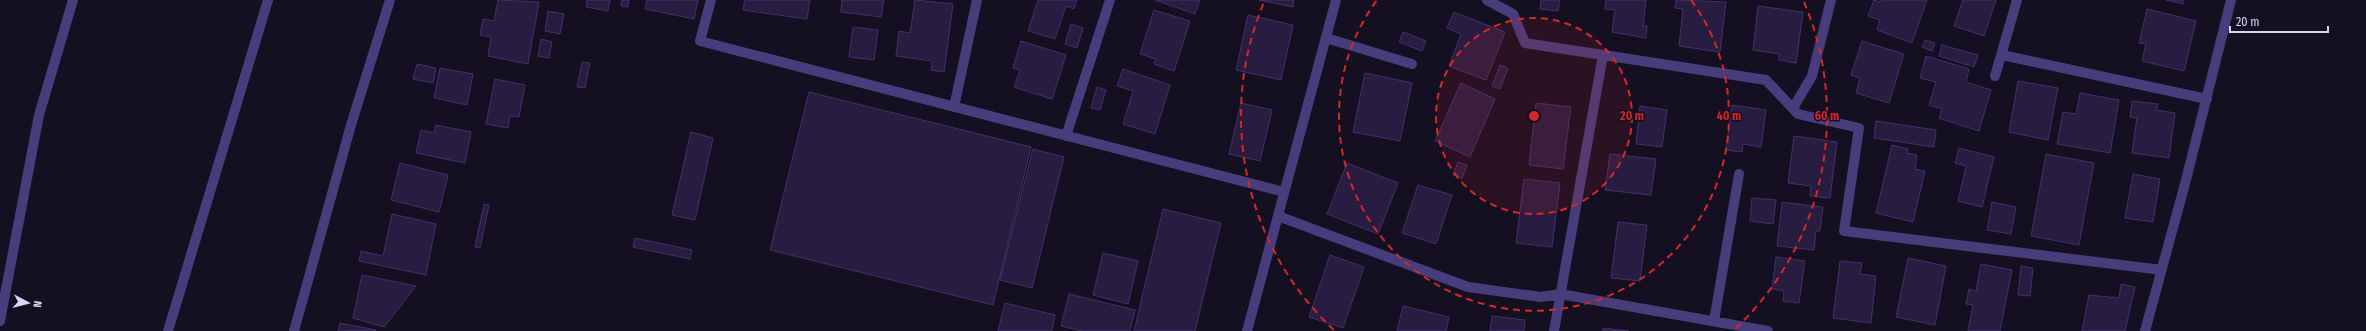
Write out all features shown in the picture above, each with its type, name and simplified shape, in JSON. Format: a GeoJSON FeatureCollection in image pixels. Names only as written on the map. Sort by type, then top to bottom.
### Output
{"type":"FeatureCollection","features":[{"type":"Feature","properties":{"kind":"street"},"geometry":{"type":"LineString","coordinates":[[0,321],[39,115],[73,0]]}},
{"type":"Feature","properties":{"kind":"street"},"geometry":{"type":"LineString","coordinates":[[168,331],[268,0]]}},
{"type":"Feature","properties":{"kind":"street"},"geometry":{"type":"LineString","coordinates":[[294,331],[351,125],[390,0]]}},
{"type":"Feature","properties":{"kind":"street"},"geometry":{"type":"LineString","coordinates":[[711,0],[700,42],[1284,192]]}},
{"type":"Feature","properties":{"kind":"street"},"geometry":{"type":"LineString","coordinates":[[954,107],[977,0]]}},
{"type":"Feature","properties":{"kind":"street"},"geometry":{"type":"LineString","coordinates":[[1066,136],[1110,0]]}},
{"type":"Feature","properties":{"kind":"street"},"geometry":{"type":"LineString","coordinates":[[1247,331],[1336,0]]}},
{"type":"Feature","properties":{"kind":"street"},"geometry":{"type":"LineString","coordinates":[[1487,0],[1513,14],[1525,43],[1766,80],[1798,114],[1859,128],[1844,231],[2162,270]]}},
{"type":"Feature","properties":{"kind":"street"},"geometry":{"type":"LineString","coordinates":[[1793,108],[1812,76],[1831,0]]}},
{"type":"Feature","properties":{"kind":"street"},"geometry":{"type":"LineString","coordinates":[[1995,76],[2017,0]]}},
{"type":"Feature","properties":{"kind":"street"},"geometry":{"type":"LineString","coordinates":[[2145,331],[2207,99],[2231,0]]}},
{"type":"Feature","properties":{"kind":"street"},"geometry":{"type":"LineString","coordinates":[[1326,38],[1412,64]]}},
{"type":"Feature","properties":{"kind":"street"},"geometry":{"type":"LineString","coordinates":[[1554,331],[1603,55]]}},
{"type":"Feature","properties":{"kind":"street"},"geometry":{"type":"LineString","coordinates":[[2002,55],[2207,99]]}},
{"type":"Feature","properties":{"kind":"street"},"geometry":{"type":"LineString","coordinates":[[1714,321],[1739,174]]}},
{"type":"Feature","properties":{"kind":"street"},"geometry":{"type":"LineString","coordinates":[[1278,216],[1468,287],[1541,297],[1560,294],[1768,331]]}},
{"type":"Feature","properties":{"kind":"building"},"geometry":{"type":"Polygon","coordinates":[[[498,0],[539,2],[528,64],[488,56],[491,37],[480,35],[483,19],[494,21],[498,0]]]}},
{"type":"Feature","properties":{"kind":"building"},"geometry":{"type":"Polygon","coordinates":[[[587,0],[610,0],[608,11],[586,7],[587,0]]]}},
{"type":"Feature","properties":{"kind":"building"},"geometry":{"type":"Polygon","coordinates":[[[622,0],[629,0],[628,7],[621,6],[622,0]]]}},
{"type":"Feature","properties":{"kind":"building"},"geometry":{"type":"Polygon","coordinates":[[[647,0],[698,0],[694,19],[645,9],[647,0]]]}},
{"type":"Feature","properties":{"kind":"building"},"geometry":{"type":"Polygon","coordinates":[[[745,0],[810,0],[807,19],[743,10],[745,0]]]}},
{"type":"Feature","properties":{"kind":"building"},"geometry":{"type":"Polygon","coordinates":[[[842,0],[884,0],[881,17],[841,12],[842,0]]]}},
{"type":"Feature","properties":{"kind":"building"},"geometry":{"type":"Polygon","coordinates":[[[915,0],[953,4],[944,72],[931,70],[932,61],[896,56],[899,31],[910,33],[915,0]]]}},
{"type":"Feature","properties":{"kind":"building"},"geometry":{"type":"Polygon","coordinates":[[[1038,0],[1077,0],[1074,9],[1066,6],[1055,39],[1028,31],[1038,0]]]}},
{"type":"Feature","properties":{"kind":"building"},"geometry":{"type":"Polygon","coordinates":[[[1155,0],[1200,0],[1195,14],[1155,0]]]}},
{"type":"Feature","properties":{"kind":"building"},"geometry":{"type":"Polygon","coordinates":[[[1259,0],[1294,0],[1293,7],[1259,0]]]}},
{"type":"Feature","properties":{"kind":"building"},"geometry":{"type":"Polygon","coordinates":[[[1541,0],[1560,0],[1558,11],[1540,9],[1541,0]]]}},
{"type":"Feature","properties":{"kind":"building"},"geometry":{"type":"Polygon","coordinates":[[[1606,0],[1646,0],[1643,26],[1647,26],[1646,38],[1612,32],[1615,10],[1605,9],[1606,0]]]}},
{"type":"Feature","properties":{"kind":"building"},"geometry":{"type":"Polygon","coordinates":[[[1676,0],[1726,2],[1720,52],[1679,46],[1683,9],[1675,8],[1676,0]]]}},
{"type":"Feature","properties":{"kind":"building"},"geometry":{"type":"Polygon","coordinates":[[[1874,0],[1880,2],[1881,0],[1927,0],[1912,43],[1877,30],[1880,20],[1868,16],[1874,0]]]}},
{"type":"Feature","properties":{"kind":"building"},"geometry":{"type":"Polygon","coordinates":[[[1963,0],[1996,0],[1984,36],[1954,26],[1963,0]]]}},
{"type":"Feature","properties":{"kind":"building"},"geometry":{"type":"Polygon","coordinates":[[[2166,0],[2184,0],[2183,4],[2166,0]]]}},
{"type":"Feature","properties":{"kind":"building"},"geometry":{"type":"Polygon","coordinates":[[[1758,6],[1803,12],[1796,63],[1779,60],[1779,54],[1753,50],[1758,6]]]}},
{"type":"Feature","properties":{"kind":"building"},"geometry":{"type":"Polygon","coordinates":[[[2147,9],[2196,21],[2184,71],[2142,61],[2146,44],[2139,43],[2147,9]]]}},
{"type":"Feature","properties":{"kind":"building"},"geometry":{"type":"Polygon","coordinates":[[[1154,10],[1190,21],[1174,71],[1154,64],[1156,59],[1140,54],[1154,10]]]}},
{"type":"Feature","properties":{"kind":"building"},"geometry":{"type":"Polygon","coordinates":[[[548,11],[564,14],[560,34],[545,31],[548,11]]]}},
{"type":"Feature","properties":{"kind":"building"},"geometry":{"type":"Polygon","coordinates":[[[1454,12],[1505,32],[1486,80],[1449,66],[1461,34],[1447,28],[1454,12]]]}},
{"type":"Feature","properties":{"kind":"building"},"geometry":{"type":"Polygon","coordinates":[[[1248,15],[1293,25],[1281,80],[1236,70],[1248,15]]]}},
{"type":"Feature","properties":{"kind":"building"},"geometry":{"type":"Polygon","coordinates":[[[1071,24],[1083,28],[1077,48],[1065,44],[1071,24]]]}},
{"type":"Feature","properties":{"kind":"building"},"geometry":{"type":"Polygon","coordinates":[[[853,27],[878,30],[874,60],[849,57],[853,27]]]}},
{"type":"Feature","properties":{"kind":"building"},"geometry":{"type":"Polygon","coordinates":[[[1403,32],[1426,41],[1422,51],[1399,42],[1403,32]]]}},
{"type":"Feature","properties":{"kind":"building"},"geometry":{"type":"Polygon","coordinates":[[[541,39],[552,42],[549,58],[538,56],[541,39]]]}},
{"type":"Feature","properties":{"kind":"building"},"geometry":{"type":"Polygon","coordinates":[[[1925,40],[1935,43],[1932,51],[1922,47],[1925,40]]]}},
{"type":"Feature","properties":{"kind":"building"},"geometry":{"type":"Polygon","coordinates":[[[1021,41],[1066,55],[1052,99],[1014,87],[1020,70],[1013,68],[1021,41]]]}},
{"type":"Feature","properties":{"kind":"building"},"geometry":{"type":"Polygon","coordinates":[[[1862,41],[1904,54],[1889,103],[1856,93],[1860,78],[1851,75],[1862,41]]]}},
{"type":"Feature","properties":{"kind":"building"},"geometry":{"type":"Polygon","coordinates":[[[1942,45],[1978,55],[1974,67],[1939,56],[1942,45]]]}},
{"type":"Feature","properties":{"kind":"building"},"geometry":{"type":"Polygon","coordinates":[[[1926,56],[1969,69],[1966,82],[1991,90],[1979,131],[1939,118],[1942,109],[1929,105],[1936,82],[1920,78],[1926,56]]]}},
{"type":"Feature","properties":{"kind":"building"},"geometry":{"type":"Polygon","coordinates":[[[582,62],[590,63],[585,88],[577,87],[582,62]]]}},
{"type":"Feature","properties":{"kind":"building"},"geometry":{"type":"Polygon","coordinates":[[[417,64],[436,68],[433,83],[413,79],[417,64]]]}},
{"type":"Feature","properties":{"kind":"building"},"geometry":{"type":"Polygon","coordinates":[[[1500,65],[1508,68],[1500,89],[1492,86],[1500,65]]]}},
{"type":"Feature","properties":{"kind":"building"},"geometry":{"type":"Polygon","coordinates":[[[440,68],[473,74],[467,105],[434,98],[440,68]]]}},
{"type":"Feature","properties":{"kind":"building"},"geometry":{"type":"Polygon","coordinates":[[[1123,69],[1170,85],[1155,134],[1123,124],[1133,91],[1117,86],[1123,69]]]}},
{"type":"Feature","properties":{"kind":"building"},"geometry":{"type":"Polygon","coordinates":[[[1365,73],[1412,83],[1400,141],[1353,132],[1365,73]]]}},
{"type":"Feature","properties":{"kind":"building"},"geometry":{"type":"Polygon","coordinates":[[[495,79],[525,85],[519,117],[510,116],[508,128],[486,124],[495,79]]]}},
{"type":"Feature","properties":{"kind":"building"},"geometry":{"type":"Polygon","coordinates":[[[2018,81],[2058,88],[2048,140],[2009,132],[2018,81]]]}},
{"type":"Feature","properties":{"kind":"building"},"geometry":{"type":"Polygon","coordinates":[[[1461,83],[1495,99],[1470,157],[1435,141],[1461,83]]]}},
{"type":"Feature","properties":{"kind":"building"},"geometry":{"type":"Polygon","coordinates":[[[1097,87],[1106,90],[1100,110],[1091,108],[1097,87]]]}},
{"type":"Feature","properties":{"kind":"building"},"geometry":{"type":"Polygon","coordinates":[[[809,92],[1031,147],[993,305],[770,250],[809,92]]]}},
{"type":"Feature","properties":{"kind":"building"},"geometry":{"type":"Polygon","coordinates":[[[2080,93],[2119,100],[2110,153],[2057,144],[2063,112],[2076,114],[2080,93]]]}},
{"type":"Feature","properties":{"kind":"building"},"geometry":{"type":"Polygon","coordinates":[[[2132,101],[2158,104],[2156,110],[2175,113],[2169,158],[2132,153],[2137,118],[2130,117],[2132,101]]]}},
{"type":"Feature","properties":{"kind":"building"},"geometry":{"type":"Polygon","coordinates":[[[1241,103],[1272,110],[1260,161],[1229,154],[1241,103]]]}},
{"type":"Feature","properties":{"kind":"building"},"geometry":{"type":"Polygon","coordinates":[[[1536,103],[1571,107],[1563,169],[1529,165],[1536,103]]]}},
{"type":"Feature","properties":{"kind":"building"},"geometry":{"type":"Polygon","coordinates":[[[1732,105],[1766,110],[1761,147],[1743,144],[1742,152],[1726,150],[1732,105]]]}},
{"type":"Feature","properties":{"kind":"building"},"geometry":{"type":"Polygon","coordinates":[[[1640,106],[1667,110],[1662,147],[1636,144],[1640,106]]]}},
{"type":"Feature","properties":{"kind":"building"},"geometry":{"type":"Polygon","coordinates":[[[1876,121],[1936,130],[1934,147],[1874,138],[1876,121]]]}},
{"type":"Feature","properties":{"kind":"building"},"geometry":{"type":"Polygon","coordinates":[[[436,125],[471,132],[465,163],[416,153],[421,130],[434,133],[436,125]]]}},
{"type":"Feature","properties":{"kind":"building"},"geometry":{"type":"Polygon","coordinates":[[[691,132],[713,138],[695,220],[672,215],[691,132]]]}},
{"type":"Feature","properties":{"kind":"building"},"geometry":{"type":"Polygon","coordinates":[[[1794,136],[1837,142],[1830,198],[1810,196],[1811,186],[1788,183],[1794,136]]]}},
{"type":"Feature","properties":{"kind":"building"},"geometry":{"type":"Polygon","coordinates":[[[1892,145],[1908,149],[1907,153],[1917,155],[1915,169],[1925,171],[1913,222],[1876,213],[1892,145]]]}},
{"type":"Feature","properties":{"kind":"building"},"geometry":{"type":"Polygon","coordinates":[[[1959,148],[1994,157],[1982,207],[1958,201],[1966,166],[1955,163],[1959,148]]]}},
{"type":"Feature","properties":{"kind":"building"},"geometry":{"type":"Polygon","coordinates":[[[1033,149],[1064,157],[1032,288],[1000,280],[1033,149]]]}},
{"type":"Feature","properties":{"kind":"building"},"geometry":{"type":"Polygon","coordinates":[[[1610,154],[1656,159],[1651,195],[1605,190],[1610,154]]]}},
{"type":"Feature","properties":{"kind":"building"},"geometry":{"type":"Polygon","coordinates":[[[2046,154],[2094,163],[2079,245],[2031,236],[2046,154]]]}},
{"type":"Feature","properties":{"kind":"building"},"geometry":{"type":"Polygon","coordinates":[[[1458,162],[1467,165],[1462,178],[1453,175],[1458,162]]]}},
{"type":"Feature","properties":{"kind":"building"},"geometry":{"type":"Polygon","coordinates":[[[400,163],[448,175],[439,212],[391,200],[400,163]]]}},
{"type":"Feature","properties":{"kind":"building"},"geometry":{"type":"Polygon","coordinates":[[[1347,163],[1398,183],[1378,234],[1327,214],[1347,163]]]}},
{"type":"Feature","properties":{"kind":"building"},"geometry":{"type":"Polygon","coordinates":[[[2133,174],[2160,179],[2153,222],[2125,218],[2133,174]]]}},
{"type":"Feature","properties":{"kind":"building"},"geometry":{"type":"Polygon","coordinates":[[[1524,179],[1560,183],[1552,247],[1516,243],[1524,179]]]}},
{"type":"Feature","properties":{"kind":"building"},"geometry":{"type":"Polygon","coordinates":[[[1418,185],[1452,195],[1436,244],[1402,233],[1418,185]]]}},
{"type":"Feature","properties":{"kind":"building"},"geometry":{"type":"Polygon","coordinates":[[[1752,198],[1776,200],[1773,224],[1750,221],[1752,198]]]}},
{"type":"Feature","properties":{"kind":"building"},"geometry":{"type":"Polygon","coordinates":[[[1782,202],[1823,207],[1820,231],[1816,231],[1814,250],[1777,246],[1782,202]]]}},
{"type":"Feature","properties":{"kind":"building"},"geometry":{"type":"Polygon","coordinates":[[[1992,202],[2016,207],[2011,234],[1987,230],[1992,202]]]}},
{"type":"Feature","properties":{"kind":"building"},"geometry":{"type":"Polygon","coordinates":[[[484,204],[489,205],[480,248],[475,247],[484,204]]]}},
{"type":"Feature","properties":{"kind":"building"},"geometry":{"type":"Polygon","coordinates":[[[1163,209],[1221,223],[1195,331],[1134,331],[1163,209]]]}},
{"type":"Feature","properties":{"kind":"building"},"geometry":{"type":"Polygon","coordinates":[[[392,214],[436,224],[426,275],[359,261],[361,251],[383,256],[392,214]]]}},
{"type":"Feature","properties":{"kind":"building"},"geometry":{"type":"Polygon","coordinates":[[[1618,222],[1647,225],[1640,281],[1611,278],[1618,222]]]}},
{"type":"Feature","properties":{"kind":"building"},"geometry":{"type":"Polygon","coordinates":[[[635,238],[692,250],[690,259],[633,247],[635,238]]]}},
{"type":"Feature","properties":{"kind":"building"},"geometry":{"type":"Polygon","coordinates":[[[1103,253],[1138,261],[1128,304],[1093,295],[1103,253]]]}},
{"type":"Feature","properties":{"kind":"building"},"geometry":{"type":"Polygon","coordinates":[[[1330,255],[1364,267],[1343,328],[1309,317],[1330,255]]]}},
{"type":"Feature","properties":{"kind":"building"},"geometry":{"type":"Polygon","coordinates":[[[1776,257],[1805,261],[1799,303],[1783,301],[1784,291],[1772,289],[1776,257]]]}},
{"type":"Feature","properties":{"kind":"building"},"geometry":{"type":"Polygon","coordinates":[[[1908,258],[1946,266],[1935,325],[1896,317],[1908,258]]]}},
{"type":"Feature","properties":{"kind":"building"},"geometry":{"type":"Polygon","coordinates":[[[1840,261],[1862,263],[1860,274],[1876,276],[1871,323],[1833,318],[1840,261]]]}},
{"type":"Feature","properties":{"kind":"building"},"geometry":{"type":"Polygon","coordinates":[[[1981,264],[2012,270],[2000,331],[1968,331],[1973,305],[1966,304],[1969,289],[1976,291],[1981,264]]]}},
{"type":"Feature","properties":{"kind":"building"},"geometry":{"type":"Polygon","coordinates":[[[2021,266],[2033,268],[2030,296],[2018,295],[2021,266]]]}},
{"type":"Feature","properties":{"kind":"building"},"geometry":{"type":"Polygon","coordinates":[[[362,275],[416,286],[384,327],[353,318],[362,275]]]}},
{"type":"Feature","properties":{"kind":"building"},"geometry":{"type":"Polygon","coordinates":[[[2121,284],[2135,287],[2125,331],[2082,331],[2089,295],[2119,298],[2121,284]]]}},
{"type":"Feature","properties":{"kind":"building"},"geometry":{"type":"Polygon","coordinates":[[[1069,294],[1135,310],[1130,331],[1082,331],[1061,326],[1069,294]]]}},
{"type":"Feature","properties":{"kind":"building"},"geometry":{"type":"Polygon","coordinates":[[[1005,303],[1055,315],[1052,331],[998,331],[1005,303]]]}},
{"type":"Feature","properties":{"kind":"building"},"geometry":{"type":"Polygon","coordinates":[[[1403,306],[1449,317],[1446,331],[1397,331],[1403,306]]]}},
{"type":"Feature","properties":{"kind":"building"},"geometry":{"type":"Polygon","coordinates":[[[1492,316],[1525,320],[1524,331],[1490,331],[1492,316]]]}},
{"type":"Feature","properties":{"kind":"building"},"geometry":{"type":"Polygon","coordinates":[[[340,323],[376,330],[338,331],[340,323]]]}},
{"type":"Feature","properties":{"kind":"building"},"geometry":{"type":"Polygon","coordinates":[[[1603,328],[1629,331],[1603,331],[1603,328]]]}}]}
